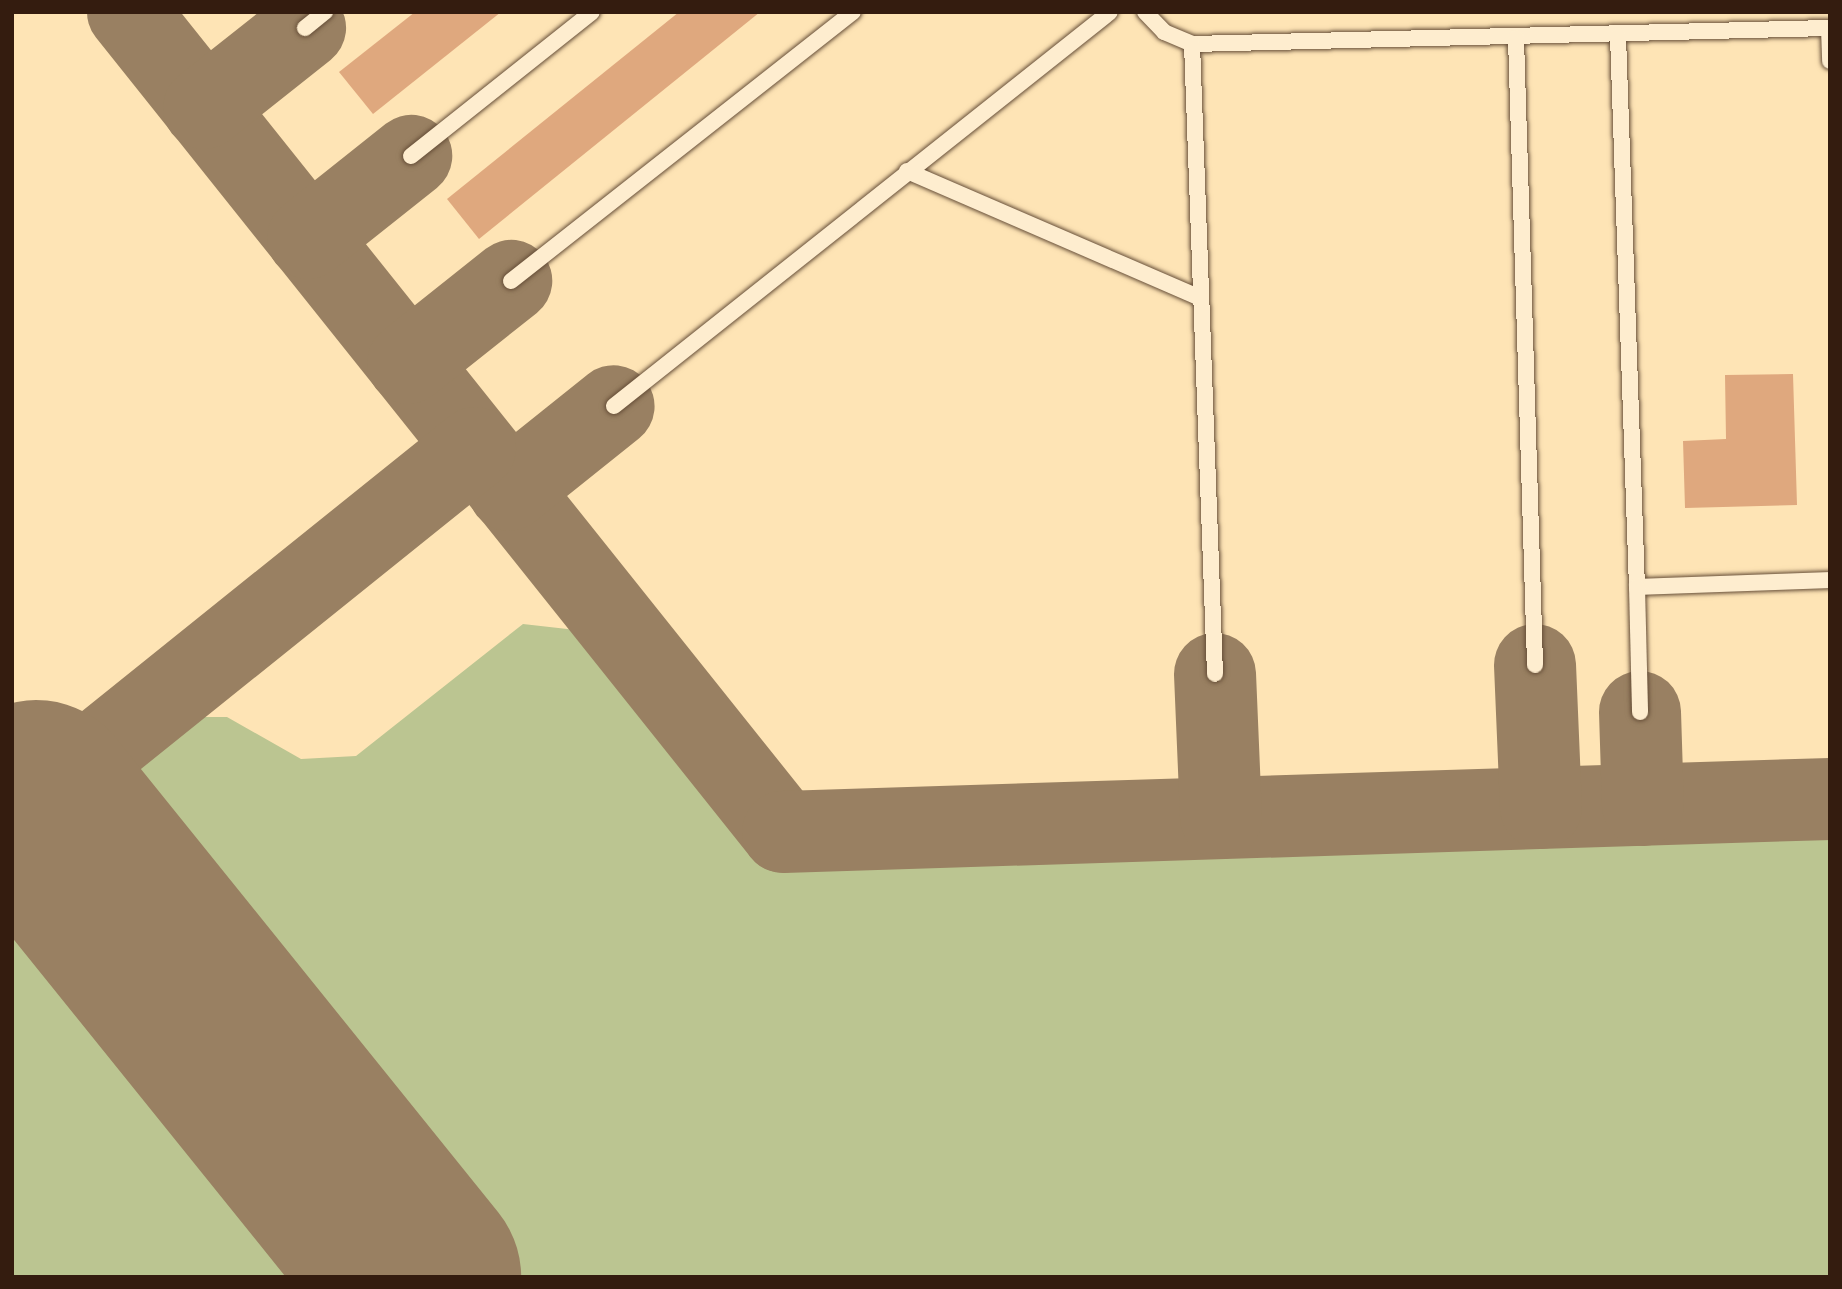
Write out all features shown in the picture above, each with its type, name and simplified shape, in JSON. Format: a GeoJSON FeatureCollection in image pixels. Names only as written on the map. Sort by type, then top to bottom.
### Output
{"type":"FeatureCollection","features":[{"type":"Feature","properties":{"kind":"lane"},"geometry":{"type":"LineString","coordinates":[[305,28],[325,12]]}},
{"type":"Feature","properties":{"kind":"lane"},"geometry":{"type":"LineString","coordinates":[[411,156],[592,12]]}},
{"type":"Feature","properties":{"kind":"lane"},"geometry":{"type":"LineString","coordinates":[[511,281],[853,12]]}},
{"type":"Feature","properties":{"kind":"lane"},"geometry":{"type":"LineString","coordinates":[[614,406],[906,171],[1110,12]]}},
{"type":"Feature","properties":{"kind":"lane"},"geometry":{"type":"LineString","coordinates":[[1145,12],[1164,32],[1192,44],[1618,36],[1829,28],[1830,61]]}},
{"type":"Feature","properties":{"kind":"lane"},"geometry":{"type":"LineString","coordinates":[[1618,36],[1640,712]]}},
{"type":"Feature","properties":{"kind":"lane"},"geometry":{"type":"LineString","coordinates":[[1516,38],[1535,665]]}},
{"type":"Feature","properties":{"kind":"lane"},"geometry":{"type":"LineString","coordinates":[[1192,44],[1215,674]]}},
{"type":"Feature","properties":{"kind":"lane"},"geometry":{"type":"LineString","coordinates":[[906,171],[1201,298]]}},
{"type":"Feature","properties":{"kind":"lane"},"geometry":{"type":"LineString","coordinates":[[1637,587],[1830,580]]}},
{"type":"Feature","properties":{"kind":"green space"},"geometry":{"type":"Polygon","coordinates":[[[523,624],[576,630],[740,834],[824,856],[1830,833],[1830,1277],[494,1277],[126,821],[123,767],[187,717],[227,717],[301,759],[356,756],[523,624]]]}},
{"type":"Feature","properties":{"kind":"green space"},"geometry":{"type":"Polygon","coordinates":[[[12,889],[27,893],[48,914],[341,1277],[12,1277],[12,889]]]}},
{"type":"Feature","properties":{"kind":"building"},"geometry":{"type":"Polygon","coordinates":[[[415,12],[501,12],[373,114],[339,72],[415,12]]]}},
{"type":"Feature","properties":{"kind":"building"},"geometry":{"type":"Polygon","coordinates":[[[679,12],[760,12],[479,239],[447,199],[679,12]]]}},
{"type":"Feature","properties":{"kind":"building"},"geometry":{"type":"Polygon","coordinates":[[[1793,374],[1797,505],[1685,508],[1683,441],[1726,439],[1725,375],[1793,374]]]}},
{"type":"Feature","properties":{"kind":"taxiway"},"geometry":{"type":"LineString","coordinates":[[128,12],[783,832],[1830,799]]}},
{"type":"Feature","properties":{"kind":"taxiway"},"geometry":{"type":"LineString","coordinates":[[204,108],[305,28]]}},
{"type":"Feature","properties":{"kind":"taxiway"},"geometry":{"type":"LineString","coordinates":[[308,238],[411,156]]}},
{"type":"Feature","properties":{"kind":"taxiway"},"geometry":{"type":"LineString","coordinates":[[408,363],[511,281]]}},
{"type":"Feature","properties":{"kind":"taxiway"},"geometry":{"type":"LineString","coordinates":[[509,490],[614,406]]}},
{"type":"Feature","properties":{"kind":"taxiway"},"geometry":{"type":"LineString","coordinates":[[12,820],[475,448]]}},
{"type":"Feature","properties":{"kind":"taxiway"},"geometry":{"type":"LineString","coordinates":[[1535,665],[1541,808]]}},
{"type":"Feature","properties":{"kind":"taxiway"},"geometry":{"type":"LineString","coordinates":[[1215,674],[1221,818]]}},
{"type":"Feature","properties":{"kind":"taxiway"},"geometry":{"type":"LineString","coordinates":[[1640,712],[1643,805]]}},
{"type":"Feature","properties":{"kind":"runway"},"geometry":{"type":"LineString","coordinates":[[36,803],[418,1277]]}}]}
